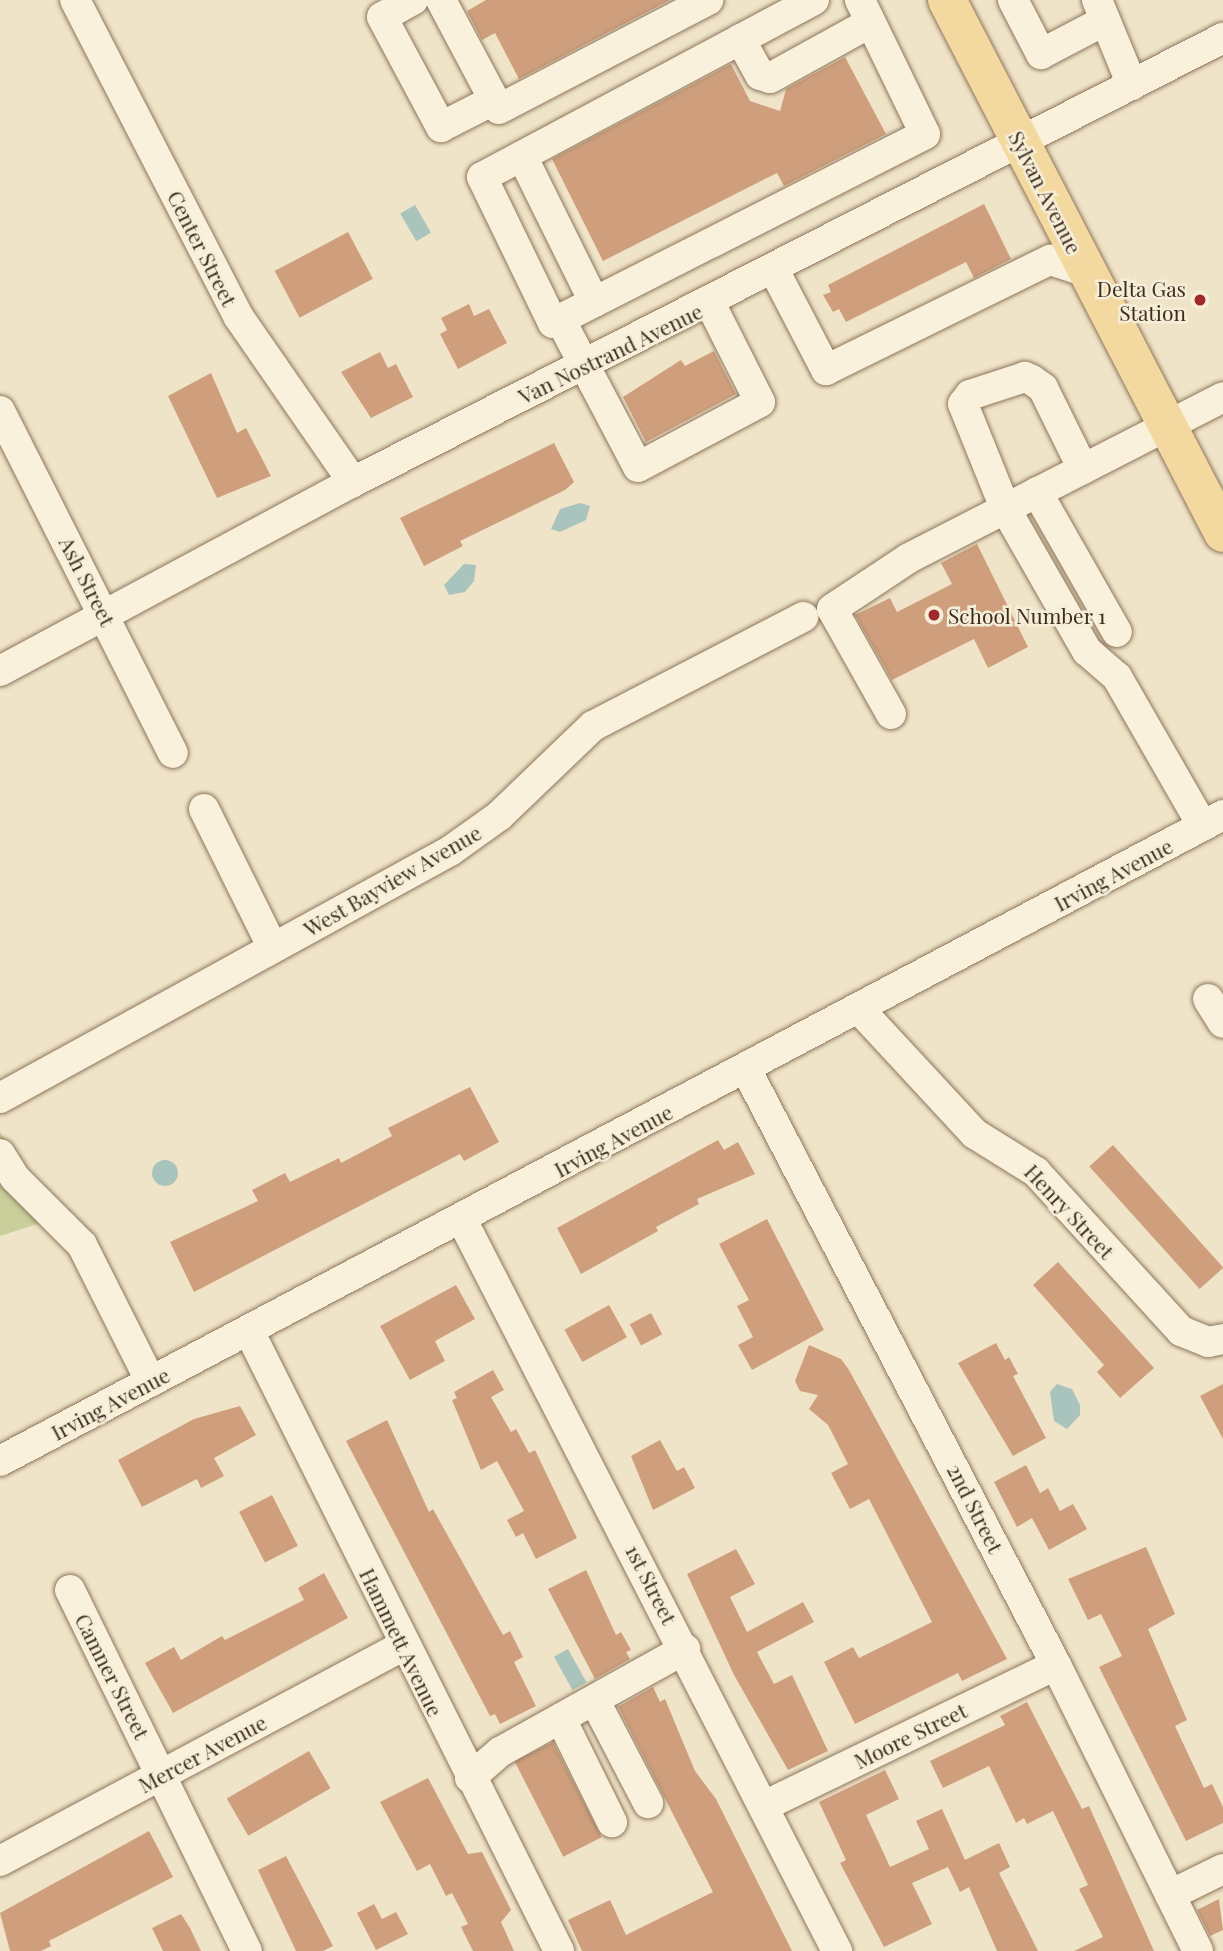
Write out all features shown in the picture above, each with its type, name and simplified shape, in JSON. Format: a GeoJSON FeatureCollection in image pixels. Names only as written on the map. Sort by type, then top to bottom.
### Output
{"type":"FeatureCollection","features":[{"type":"Feature","properties":{"kind":"main road","name":"Sylvan Avenue"},"geometry":{"type":"LineString","coordinates":[[947,0],[1223,533]]}},
{"type":"Feature","properties":{"kind":"street","name":"Center Street"},"geometry":{"type":"LineString","coordinates":[[75,0],[238,316],[353,482]]}},
{"type":"Feature","properties":{"kind":"street"},"geometry":{"type":"LineString","coordinates":[[413,0],[382,18],[442,127],[497,105],[529,86],[708,0]]}},
{"type":"Feature","properties":{"kind":"street"},"geometry":{"type":"LineString","coordinates":[[441,0],[497,105]]}},
{"type":"Feature","properties":{"kind":"street"},"geometry":{"type":"LineString","coordinates":[[740,39],[760,75],[770,78],[864,12],[925,134],[553,323],[482,177],[523,156],[740,39],[814,0]]}},
{"type":"Feature","properties":{"kind":"street"},"geometry":{"type":"LineString","coordinates":[[1013,0],[1041,54],[1100,11],[1132,85]]}},
{"type":"Feature","properties":{"kind":"street","name":"Van Nostrand Avenue"},"geometry":{"type":"LineString","coordinates":[[0,671],[353,482],[774,270],[1223,38]]}},
{"type":"Feature","properties":{"kind":"street"},"geometry":{"type":"LineString","coordinates":[[523,156],[594,302]]}},
{"type":"Feature","properties":{"kind":"street"},"geometry":{"type":"LineString","coordinates":[[774,270],[826,370],[1050,260],[1087,272]]}},
{"type":"Feature","properties":{"kind":"street"},"geometry":{"type":"LineString","coordinates":[[561,319],[583,366],[638,467],[760,402],[709,303]]}},
{"type":"Feature","properties":{"kind":"street"},"geometry":{"type":"LineString","coordinates":[[1083,469],[1043,388],[1032,380],[1025,377],[970,395],[963,404],[968,426],[1005,508],[1087,651],[1117,677],[1213,820]]}},
{"type":"Feature","properties":{"kind":"street"},"geometry":{"type":"LineString","coordinates":[[891,714],[832,609],[909,558],[1223,397]]}},
{"type":"Feature","properties":{"kind":"street","name":"Ash Street"},"geometry":{"type":"LineString","coordinates":[[0,411],[107,615],[173,753]]}},
{"type":"Feature","properties":{"kind":"street"},"geometry":{"type":"LineString","coordinates":[[1037,492],[1117,632]]}},
{"type":"Feature","properties":{"kind":"street","name":"West Bayview Avenue"},"geometry":{"type":"LineString","coordinates":[[0,1098],[470,839],[593,726],[803,617]]}},
{"type":"Feature","properties":{"kind":"street"},"geometry":{"type":"LineString","coordinates":[[204,809],[273,948]]}},
{"type":"Feature","properties":{"kind":"street","name":"Irving Avenue"},"geometry":{"type":"LineString","coordinates":[[0,1461],[860,1010],[1213,820]]}},
{"type":"Feature","properties":{"kind":"street","name":"Henry Street"},"geometry":{"type":"LineString","coordinates":[[860,1010],[975,1134],[1036,1172],[1181,1331],[1208,1342],[1223,1339]]}},
{"type":"Feature","properties":{"kind":"street","name":"2nd Street"},"geometry":{"type":"LineString","coordinates":[[746,1069],[1056,1665],[1198,1951]]}},
{"type":"Feature","properties":{"kind":"street"},"geometry":{"type":"LineString","coordinates":[[0,1154],[15,1178],[82,1245],[151,1382]]}},
{"type":"Feature","properties":{"kind":"street","name":"1st Street"},"geometry":{"type":"LineString","coordinates":[[462,1220],[685,1649],[837,1951]]}},
{"type":"Feature","properties":{"kind":"street","name":"Hammett Avenue"},"geometry":{"type":"LineString","coordinates":[[249,1331],[470,1778],[559,1951]]}},
{"type":"Feature","properties":{"kind":"street","name":"Camner Street"},"geometry":{"type":"LineString","coordinates":[[70,1590],[247,1951]]}},
{"type":"Feature","properties":{"kind":"street","name":"Mercer Avenue"},"geometry":{"type":"LineString","coordinates":[[0,1861],[404,1645]]}},
{"type":"Feature","properties":{"kind":"street"},"geometry":{"type":"LineString","coordinates":[[470,1778],[500,1752],[596,1703],[685,1649]]}},
{"type":"Feature","properties":{"kind":"street","name":"Moore Street"},"geometry":{"type":"LineString","coordinates":[[764,1805],[1056,1665]]}},
{"type":"Feature","properties":{"kind":"street"},"geometry":{"type":"LineString","coordinates":[[596,1703],[648,1803]]}},
{"type":"Feature","properties":{"kind":"street"},"geometry":{"type":"LineString","coordinates":[[562,1721],[612,1822]]}},
{"type":"Feature","properties":{"kind":"street"},"geometry":{"type":"LineString","coordinates":[[1170,1895],[1223,1870]]}},
{"type":"Feature","properties":{"kind":"green space"},"geometry":{"type":"Polygon","coordinates":[[[0,1132],[59,1217],[0,1236],[0,1132]]]}},
{"type":"Feature","properties":{"kind":"water"},"geometry":{"type":"Polygon","coordinates":[[[415,205],[431,233],[416,241],[400,214],[415,205]]]}},
{"type":"Feature","properties":{"kind":"water"},"geometry":{"type":"Polygon","coordinates":[[[580,503],[590,506],[586,520],[560,532],[551,529],[560,509],[580,503]]]}},
{"type":"Feature","properties":{"kind":"water"},"geometry":{"type":"Polygon","coordinates":[[[464,564],[476,565],[474,581],[465,592],[449,595],[444,585],[464,564]]]}},
{"type":"Feature","properties":{"kind":"water"},"geometry":{"type":"Polygon","coordinates":[[[165,1160],[174,1164],[178,1173],[174,1182],[165,1186],[156,1182],[152,1173],[156,1164],[165,1160]]]}},
{"type":"Feature","properties":{"kind":"water"},"geometry":{"type":"Polygon","coordinates":[[[1057,1384],[1072,1389],[1080,1405],[1080,1415],[1067,1429],[1054,1421],[1050,1392],[1057,1384]]]}},
{"type":"Feature","properties":{"kind":"water"},"geometry":{"type":"Polygon","coordinates":[[[568,1649],[586,1682],[572,1690],[554,1657],[568,1649]]]}},
{"type":"Feature","properties":{"kind":"building"},"geometry":{"type":"Polygon","coordinates":[[[486,0],[670,0],[519,79],[495,33],[482,40],[467,11],[486,0]]]}},
{"type":"Feature","properties":{"kind":"building"},"geometry":{"type":"Polygon","coordinates":[[[845,57],[886,134],[784,186],[777,173],[603,261],[552,159],[731,64],[750,101],[780,111],[786,89],[845,57]]]}},
{"type":"Feature","properties":{"kind":"building"},"geometry":{"type":"Polygon","coordinates":[[[984,204],[1011,259],[974,278],[966,262],[846,322],[839,309],[833,312],[823,295],[831,292],[828,285],[984,204]]]}},
{"type":"Feature","properties":{"kind":"building"},"geometry":{"type":"Polygon","coordinates":[[[348,232],[373,279],[300,318],[275,271],[348,232]]]}},
{"type":"Feature","properties":{"kind":"building"},"geometry":{"type":"Polygon","coordinates":[[[469,304],[474,316],[489,309],[507,343],[458,369],[440,334],[447,330],[441,318],[469,304]]]}},
{"type":"Feature","properties":{"kind":"building"},"geometry":{"type":"Polygon","coordinates":[[[714,351],[736,394],[646,442],[623,397],[681,360],[685,366],[714,351]]]}},
{"type":"Feature","properties":{"kind":"building"},"geometry":{"type":"Polygon","coordinates":[[[380,352],[388,368],[396,364],[413,397],[371,418],[341,372],[380,352]]]}},
{"type":"Feature","properties":{"kind":"building"},"geometry":{"type":"Polygon","coordinates":[[[211,373],[237,433],[246,428],[271,476],[217,498],[168,396],[211,373]]]}},
{"type":"Feature","properties":{"kind":"building"},"geometry":{"type":"Polygon","coordinates":[[[554,443],[574,482],[565,490],[460,541],[463,546],[424,566],[400,518],[554,443]]]}},
{"type":"Feature","properties":{"kind":"building","name":"School Number 1"},"geometry":{"type":"Polygon","coordinates":[[[977,544],[1028,647],[988,668],[974,639],[892,680],[855,615],[890,598],[897,612],[952,584],[941,563],[977,544]]]}},
{"type":"Feature","properties":{"kind":"building"},"geometry":{"type":"Polygon","coordinates":[[[470,1087],[499,1142],[464,1161],[460,1154],[194,1292],[170,1242],[258,1201],[252,1190],[285,1173],[290,1182],[339,1158],[341,1163],[392,1136],[388,1128],[470,1087]]]}},
{"type":"Feature","properties":{"kind":"building"},"geometry":{"type":"Polygon","coordinates":[[[718,1140],[724,1150],[738,1142],[755,1174],[697,1199],[699,1204],[656,1227],[658,1231],[581,1274],[557,1228],[718,1140]]]}},
{"type":"Feature","properties":{"kind":"building"},"geometry":{"type":"Polygon","coordinates":[[[1113,1145],[1223,1267],[1200,1289],[1089,1166],[1113,1145]]]}},
{"type":"Feature","properties":{"kind":"building"},"geometry":{"type":"Polygon","coordinates":[[[767,1219],[824,1330],[752,1370],[738,1345],[753,1337],[737,1306],[749,1300],[719,1244],[767,1219]]]}},
{"type":"Feature","properties":{"kind":"building"},"geometry":{"type":"Polygon","coordinates":[[[1058,1262],[1154,1368],[1120,1398],[1097,1372],[1104,1365],[1033,1285],[1058,1262]]]}},
{"type":"Feature","properties":{"kind":"building"},"geometry":{"type":"Polygon","coordinates":[[[456,1285],[475,1319],[435,1341],[445,1361],[410,1380],[380,1326],[456,1285]]]}},
{"type":"Feature","properties":{"kind":"building"},"geometry":{"type":"Polygon","coordinates":[[[609,1305],[627,1337],[582,1362],[564,1330],[609,1305]]]}},
{"type":"Feature","properties":{"kind":"building"},"geometry":{"type":"Polygon","coordinates":[[[651,1313],[662,1334],[641,1345],[630,1324],[651,1313]]]}},
{"type":"Feature","properties":{"kind":"building"},"geometry":{"type":"Polygon","coordinates":[[[996,1343],[1005,1360],[1009,1357],[1018,1374],[1013,1376],[1046,1438],[1013,1456],[958,1363],[996,1343]]]}},
{"type":"Feature","properties":{"kind":"building"},"geometry":{"type":"Polygon","coordinates":[[[809,1345],[841,1359],[849,1370],[1007,1659],[962,1681],[958,1673],[855,1724],[824,1662],[853,1647],[859,1658],[932,1622],[869,1499],[850,1509],[831,1473],[848,1464],[828,1425],[809,1409],[818,1395],[800,1391],[795,1381],[809,1345]]]}},
{"type":"Feature","properties":{"kind":"building"},"geometry":{"type":"Polygon","coordinates":[[[493,1370],[504,1390],[491,1397],[511,1432],[516,1429],[529,1453],[535,1450],[577,1538],[536,1559],[523,1533],[516,1537],[507,1520],[524,1511],[497,1461],[481,1470],[452,1400],[457,1398],[454,1392],[493,1370]]]}},
{"type":"Feature","properties":{"kind":"building"},"geometry":{"type":"Polygon","coordinates":[[[1223,1384],[1223,1439],[1200,1396],[1223,1384]]]}},
{"type":"Feature","properties":{"kind":"building"},"geometry":{"type":"Polygon","coordinates":[[[240,1406],[256,1435],[214,1458],[224,1476],[201,1488],[197,1479],[142,1507],[118,1460],[194,1419],[240,1406]]]}},
{"type":"Feature","properties":{"kind":"building"},"geometry":{"type":"Polygon","coordinates":[[[387,1420],[429,1512],[433,1509],[503,1635],[510,1631],[523,1657],[514,1662],[536,1706],[500,1724],[495,1714],[490,1716],[346,1441],[387,1420]]]}},
{"type":"Feature","properties":{"kind":"building"},"geometry":{"type":"Polygon","coordinates":[[[660,1440],[677,1471],[684,1467],[695,1488],[653,1510],[631,1456],[660,1440]]]}},
{"type":"Feature","properties":{"kind":"building"},"geometry":{"type":"Polygon","coordinates":[[[1026,1465],[1040,1493],[1048,1488],[1060,1511],[1073,1504],[1087,1529],[1049,1550],[1032,1518],[1017,1527],[994,1482],[1026,1465]]]}},
{"type":"Feature","properties":{"kind":"building"},"geometry":{"type":"Polygon","coordinates":[[[272,1495],[298,1546],[265,1563],[239,1512],[272,1495]]]}},
{"type":"Feature","properties":{"kind":"building"},"geometry":{"type":"Polygon","coordinates":[[[1146,1547],[1175,1614],[1148,1629],[1187,1720],[1175,1726],[1204,1788],[1212,1784],[1223,1807],[1223,1823],[1186,1841],[1099,1667],[1122,1656],[1101,1614],[1088,1620],[1068,1579],[1146,1547]]]}},
{"type":"Feature","properties":{"kind":"building"},"geometry":{"type":"Polygon","coordinates":[[[736,1549],[755,1584],[730,1597],[747,1632],[803,1602],[814,1622],[757,1652],[774,1684],[792,1675],[828,1751],[788,1770],[734,1675],[687,1574],[736,1549]]]}},
{"type":"Feature","properties":{"kind":"building"},"geometry":{"type":"Polygon","coordinates":[[[586,1570],[616,1635],[621,1632],[631,1650],[626,1652],[630,1659],[595,1679],[548,1589],[586,1570]]]}},
{"type":"Feature","properties":{"kind":"building"},"geometry":{"type":"Polygon","coordinates":[[[324,1573],[348,1618],[173,1713],[145,1663],[174,1647],[181,1660],[222,1636],[225,1640],[304,1600],[298,1588],[324,1573]]]}},
{"type":"Feature","properties":{"kind":"building"},"geometry":{"type":"Polygon","coordinates":[[[653,1687],[660,1702],[665,1699],[695,1771],[716,1799],[792,1951],[582,1951],[568,1920],[610,1900],[626,1935],[713,1892],[618,1707],[653,1687]]]}},
{"type":"Feature","properties":{"kind":"building"},"geometry":{"type":"Polygon","coordinates":[[[1027,1702],[1082,1809],[1089,1806],[1154,1951],[1074,1951],[1103,1937],[1079,1889],[1088,1885],[1053,1811],[1027,1824],[1024,1818],[1016,1823],[989,1766],[943,1788],[930,1761],[1005,1725],[1000,1716],[1027,1702]]]}},
{"type":"Feature","properties":{"kind":"building"},"geometry":{"type":"Polygon","coordinates":[[[553,1742],[602,1837],[563,1857],[515,1762],[553,1742]]]}},
{"type":"Feature","properties":{"kind":"building"},"geometry":{"type":"Polygon","coordinates":[[[309,1751],[330,1788],[248,1836],[227,1798],[309,1751]]]}},
{"type":"Feature","properties":{"kind":"building"},"geometry":{"type":"Polygon","coordinates":[[[885,1770],[899,1799],[866,1815],[890,1867],[929,1849],[916,1821],[942,1809],[965,1860],[999,1843],[1010,1867],[999,1873],[1038,1951],[997,1951],[969,1887],[960,1892],[948,1867],[912,1883],[932,1924],[884,1947],[840,1863],[846,1860],[819,1802],[885,1770]]]}},
{"type":"Feature","properties":{"kind":"building"},"geometry":{"type":"Polygon","coordinates":[[[428,1778],[468,1854],[482,1852],[511,1910],[501,1922],[514,1951],[473,1951],[461,1927],[468,1924],[452,1893],[446,1896],[430,1864],[417,1871],[380,1802],[428,1778]]]}},
{"type":"Feature","properties":{"kind":"building"},"geometry":{"type":"Polygon","coordinates":[[[149,1831],[173,1877],[49,1941],[51,1946],[41,1951],[10,1951],[0,1913],[149,1831]]]}},
{"type":"Feature","properties":{"kind":"building"},"geometry":{"type":"Polygon","coordinates":[[[286,1856],[333,1946],[323,1951],[296,1951],[258,1870],[286,1856]]]}},
{"type":"Feature","properties":{"kind":"building"},"geometry":{"type":"Polygon","coordinates":[[[1219,1899],[1223,1930],[1210,1936],[1197,1910],[1219,1899]]]}},
{"type":"Feature","properties":{"kind":"building"},"geometry":{"type":"Polygon","coordinates":[[[374,1904],[382,1919],[396,1912],[408,1934],[376,1950],[357,1913],[374,1904]]]}},
{"type":"Feature","properties":{"kind":"building"},"geometry":{"type":"Polygon","coordinates":[[[181,1914],[201,1951],[163,1951],[152,1928],[181,1914]]]}},
{"type":"Feature","properties":{"kind":"place","name":"Delta Gas Station"},"geometry":{"type":"Point","coordinates":[1200,300]}},
{"type":"Feature","properties":{"kind":"place","name":"School Number 1"},"geometry":{"type":"Point","coordinates":[934,615]}}]}
